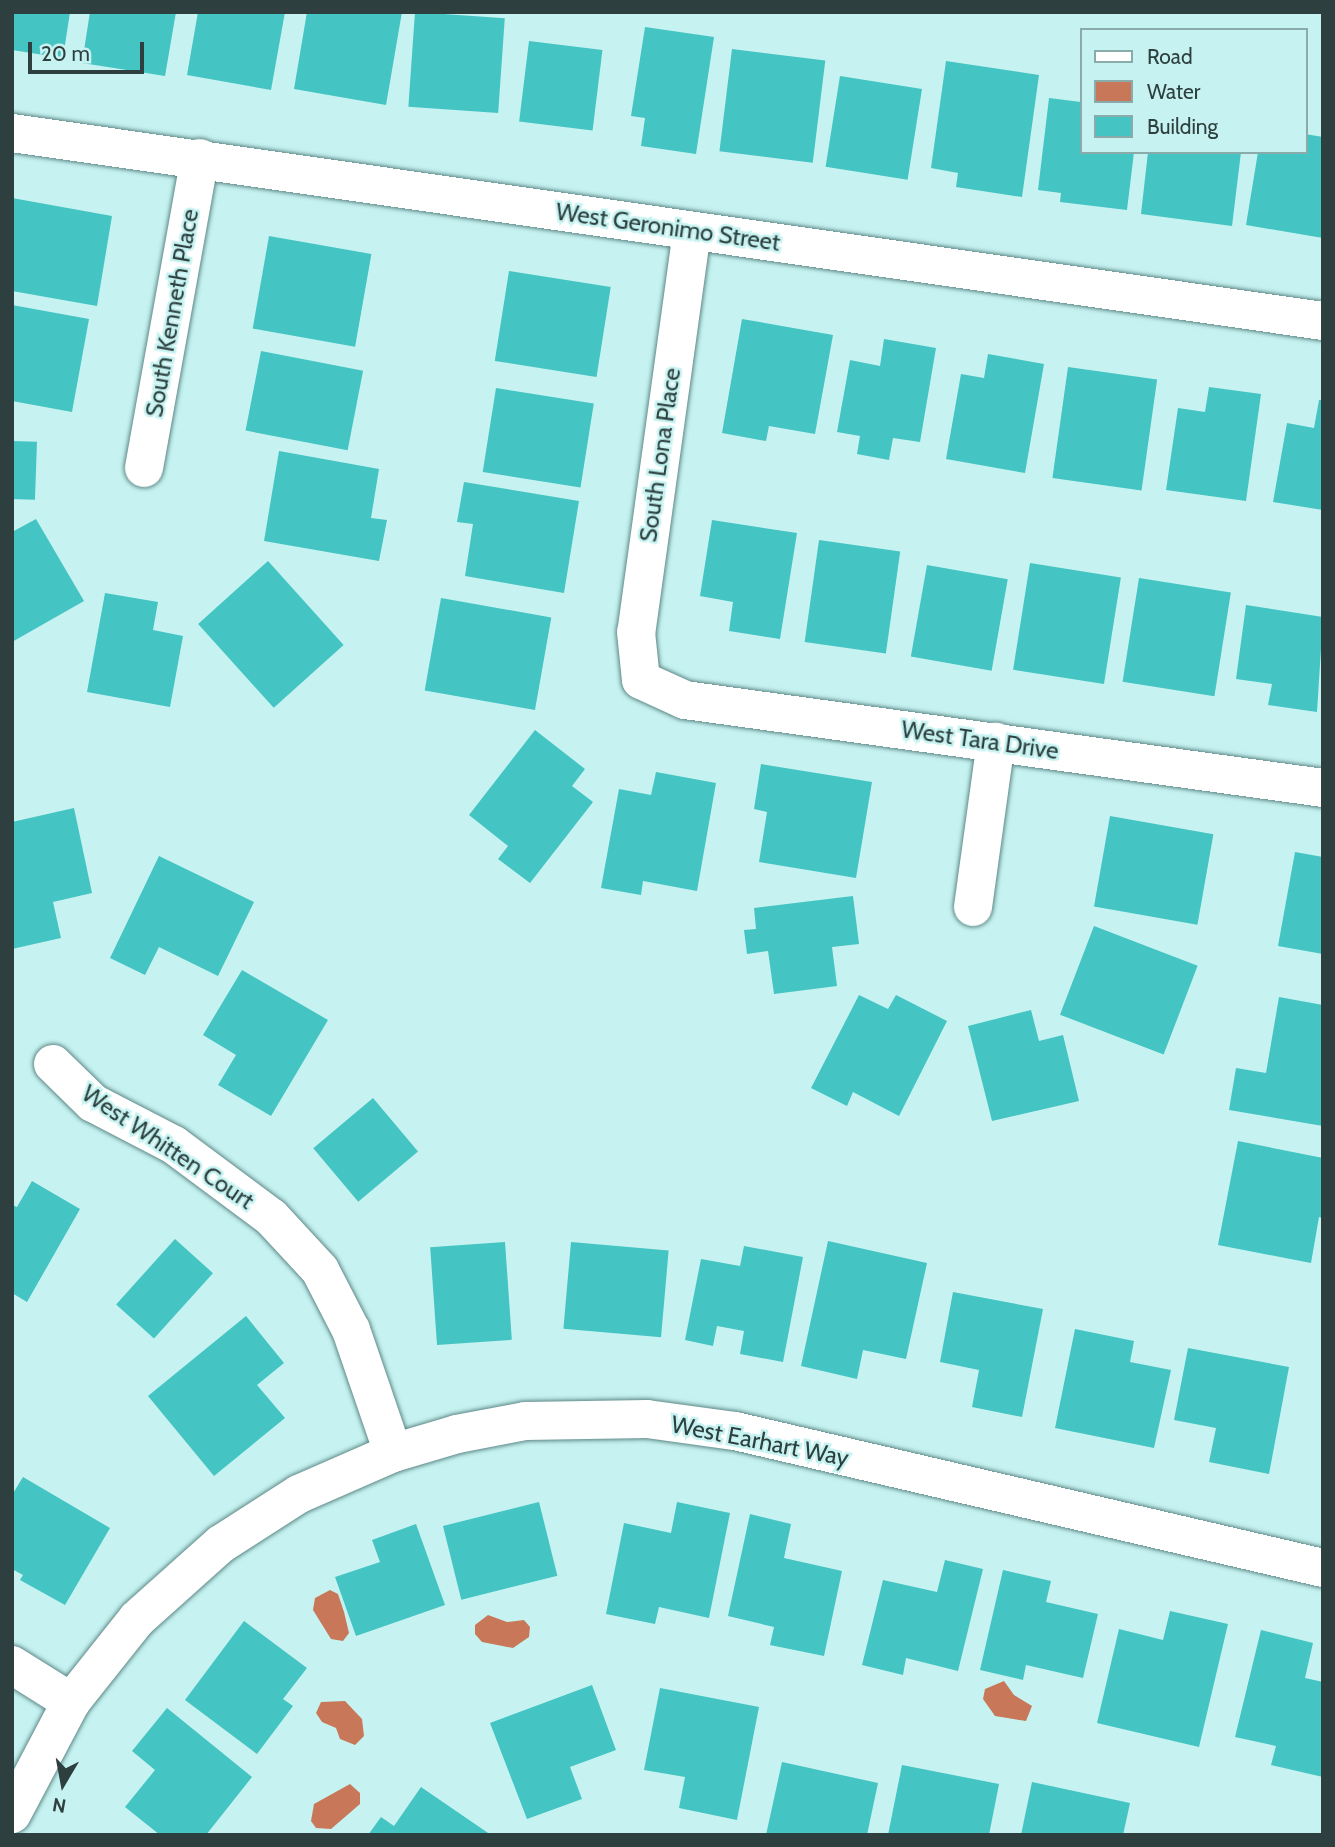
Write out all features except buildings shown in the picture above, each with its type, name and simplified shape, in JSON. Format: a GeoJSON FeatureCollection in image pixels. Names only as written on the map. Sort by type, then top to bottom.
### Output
{"type":"FeatureCollection","features":[{"type":"Feature","properties":{"kind":"street","name":"West Geronimo Street"},"geometry":{"type":"LineString","coordinates":[[12,133],[1323,321]]}},
{"type":"Feature","properties":{"kind":"street","name":"South Kenneth Place"},"geometry":{"type":"LineString","coordinates":[[144,468],[200,158]]}},
{"type":"Feature","properties":{"kind":"street","name":"South Lona Place"},"geometry":{"type":"LineString","coordinates":[[641,680],[636,632],[692,231]]}},
{"type":"Feature","properties":{"kind":"street","name":"West Tara Drive"},"geometry":{"type":"LineString","coordinates":[[641,680],[685,700],[1323,788]]}},
{"type":"Feature","properties":{"kind":"street"},"geometry":{"type":"LineString","coordinates":[[973,907],[996,742]]}},
{"type":"Feature","properties":{"kind":"street","name":"West Whitten Court"},"geometry":{"type":"LineString","coordinates":[[53,1064],[93,1103],[174,1145],[271,1217],[320,1270],[351,1329],[393,1453]]}},
{"type":"Feature","properties":{"kind":"street","name":"West Earhart Way"},"geometry":{"type":"LineString","coordinates":[[12,1814],[71,1702],[137,1619],[221,1544],[299,1494],[393,1453],[457,1434],[525,1421],[647,1419],[735,1431],[1323,1568]]}},
{"type":"Feature","properties":{"kind":"street"},"geometry":{"type":"LineString","coordinates":[[12,1665],[71,1702]]}},
{"type":"Feature","properties":{"kind":"water"},"geometry":{"type":"Polygon","coordinates":[[[330,1590],[338,1594],[344,1612],[349,1633],[343,1641],[331,1639],[313,1610],[315,1598],[330,1590]]]}},
{"type":"Feature","properties":{"kind":"water"},"geometry":{"type":"Polygon","coordinates":[[[488,1615],[507,1622],[524,1620],[530,1627],[529,1637],[513,1648],[482,1642],[475,1634],[475,1625],[488,1615]]]}},
{"type":"Feature","properties":{"kind":"water"},"geometry":{"type":"Polygon","coordinates":[[[1004,1681],[1014,1695],[1032,1706],[1026,1721],[995,1716],[983,1699],[985,1689],[1004,1681]]]}},
{"type":"Feature","properties":{"kind":"water"},"geometry":{"type":"Polygon","coordinates":[[[345,1701],[362,1719],[364,1736],[355,1745],[340,1739],[336,1728],[322,1722],[316,1713],[321,1702],[345,1701]]]}},
{"type":"Feature","properties":{"kind":"water"},"geometry":{"type":"Polygon","coordinates":[[[350,1784],[360,1793],[360,1804],[331,1829],[316,1828],[311,1821],[314,1804],[350,1784]]]}}]}
